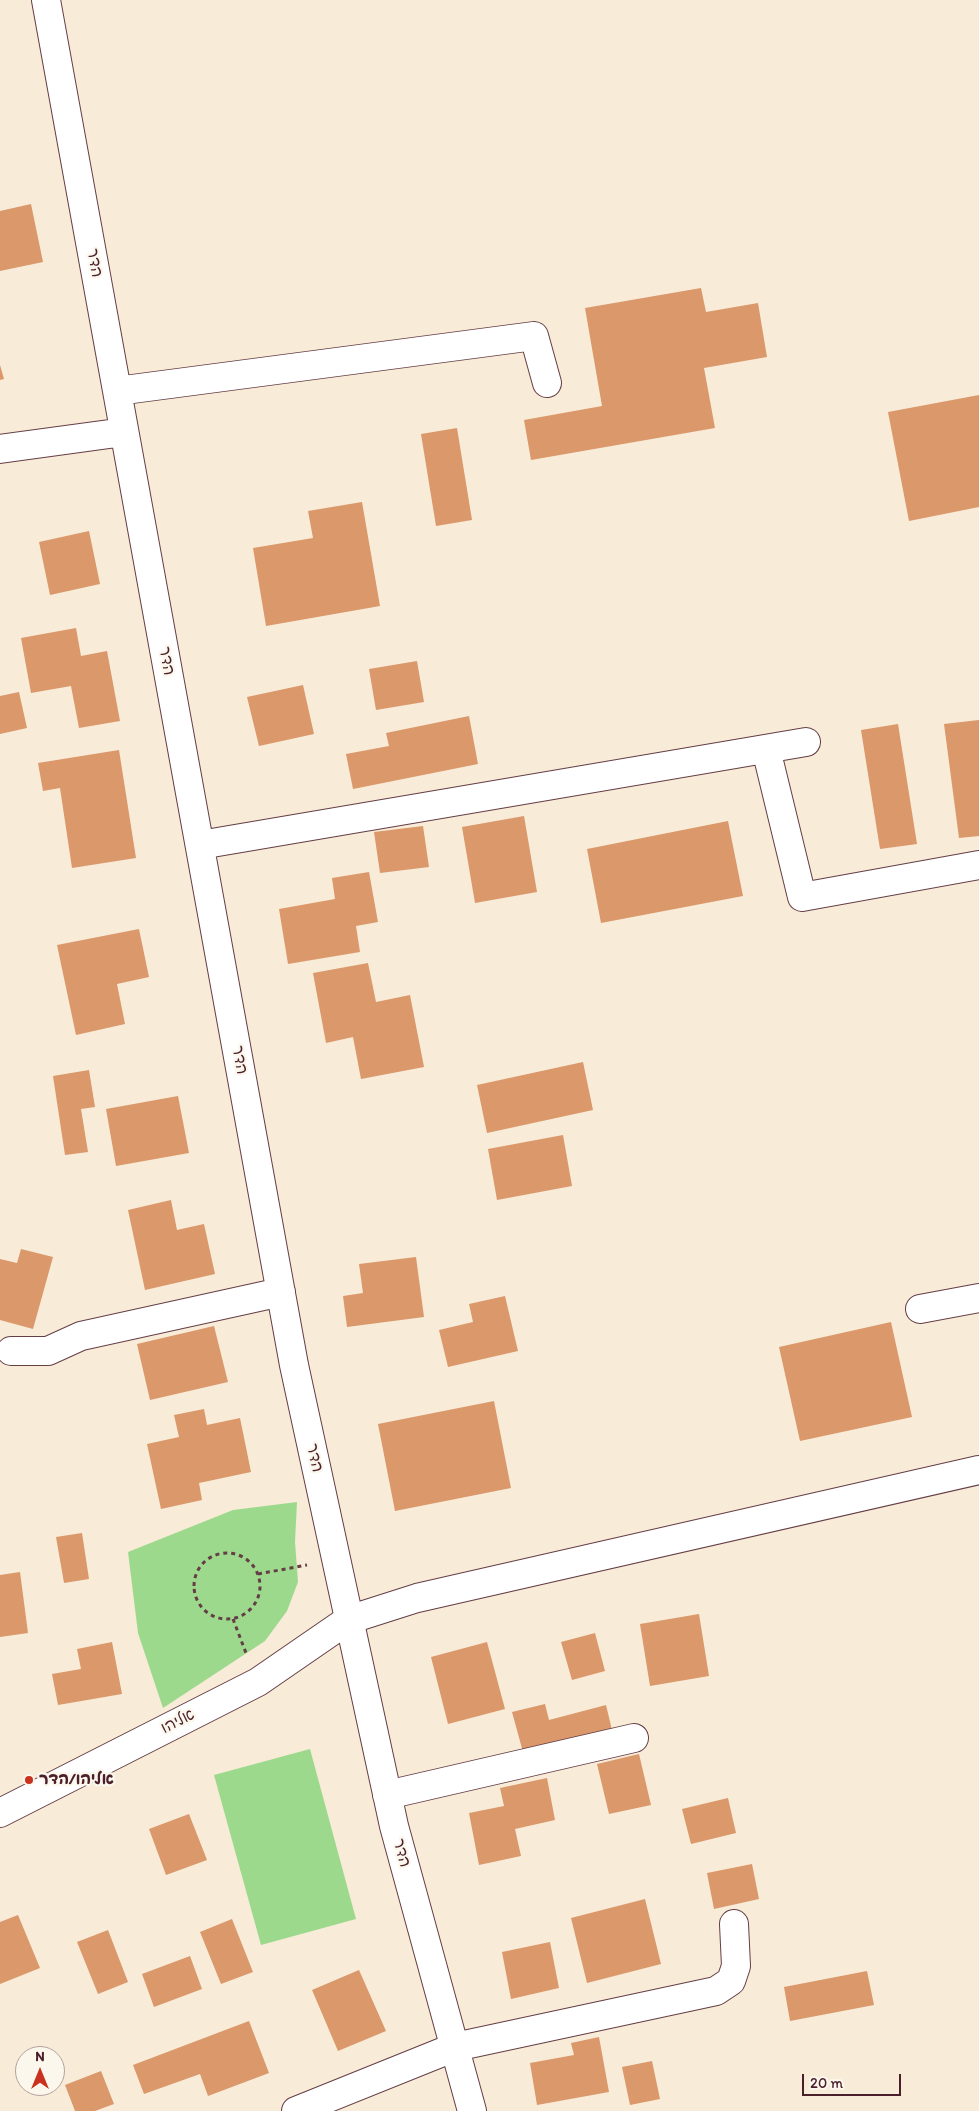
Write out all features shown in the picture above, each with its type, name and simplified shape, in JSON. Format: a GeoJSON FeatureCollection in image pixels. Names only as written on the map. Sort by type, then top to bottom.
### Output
{"type":"FeatureCollection","features":[{"type":"Feature","properties":{"kind":"street","name":"הדר"},"geometry":{"type":"LineString","coordinates":[[46,0],[281,1292],[335,1560],[387,1795],[472,2111]]}},
{"type":"Feature","properties":{"kind":"street"},"geometry":{"type":"LineString","coordinates":[[117,391],[534,336],[547,383]]}},
{"type":"Feature","properties":{"kind":"street"},"geometry":{"type":"LineString","coordinates":[[0,449],[124,432]]}},
{"type":"Feature","properties":{"kind":"street"},"geometry":{"type":"LineString","coordinates":[[200,845],[806,742]]}},
{"type":"Feature","properties":{"kind":"street"},"geometry":{"type":"LineString","coordinates":[[766,749],[802,897],[979,865]]}},
{"type":"Feature","properties":{"kind":"street"},"geometry":{"type":"LineString","coordinates":[[11,1351],[48,1351],[81,1336],[281,1292]]}},
{"type":"Feature","properties":{"kind":"street"},"geometry":{"type":"LineString","coordinates":[[920,1309],[979,1298]]}},
{"type":"Feature","properties":{"kind":"street","name":"אליהו"},"geometry":{"type":"LineString","coordinates":[[0,1812],[258,1682],[348,1620],[417,1598],[979,1470]]}},
{"type":"Feature","properties":{"kind":"street"},"geometry":{"type":"LineString","coordinates":[[387,1795],[634,1738]]}},
{"type":"Feature","properties":{"kind":"street"},"geometry":{"type":"LineString","coordinates":[[296,2111],[455,2046],[716,1991],[731,1981],[736,1966],[734,1924]]}},
{"type":"Feature","properties":{"kind":"path"},"geometry":{"type":"LineString","coordinates":[[225,1553],[237,1554],[252,1564],[258,1574],[259,1596],[253,1607],[244,1615],[233,1619],[221,1619],[207,1612],[199,1604],[194,1593],[197,1571],[204,1562],[214,1556],[225,1553]]}},
{"type":"Feature","properties":{"kind":"path"},"geometry":{"type":"LineString","coordinates":[[258,1574],[335,1560]]}},
{"type":"Feature","properties":{"kind":"green space"},"geometry":{"type":"Polygon","coordinates":[[[297,1502],[295,1542],[298,1582],[287,1611],[265,1641],[163,1708],[138,1633],[128,1552],[233,1510],[297,1502]]]}},
{"type":"Feature","properties":{"kind":"green space"},"geometry":{"type":"Polygon","coordinates":[[[310,1749],[356,1919],[261,1945],[214,1775],[310,1749]]]}},
{"type":"Feature","properties":{"kind":"building"},"geometry":{"type":"Polygon","coordinates":[[[31,204],[43,262],[0,271],[0,211],[31,204]]]}},
{"type":"Feature","properties":{"kind":"building"},"geometry":{"type":"Polygon","coordinates":[[[701,288],[706,312],[758,303],[767,357],[704,368],[715,428],[531,460],[524,420],[602,406],[585,308],[701,288]]]}},
{"type":"Feature","properties":{"kind":"building"},"geometry":{"type":"Polygon","coordinates":[[[0,365],[4,379],[0,380],[0,365]]]}},
{"type":"Feature","properties":{"kind":"building"},"geometry":{"type":"Polygon","coordinates":[[[979,395],[979,507],[909,521],[888,412],[979,395]]]}},
{"type":"Feature","properties":{"kind":"building"},"geometry":{"type":"Polygon","coordinates":[[[457,428],[472,520],[436,526],[421,434],[457,428]]]}},
{"type":"Feature","properties":{"kind":"building"},"geometry":{"type":"Polygon","coordinates":[[[362,502],[380,606],[266,626],[253,548],[313,538],[308,511],[362,502]]]}},
{"type":"Feature","properties":{"kind":"building"},"geometry":{"type":"Polygon","coordinates":[[[89,531],[100,584],[50,595],[39,542],[89,531]]]}},
{"type":"Feature","properties":{"kind":"building"},"geometry":{"type":"Polygon","coordinates":[[[76,628],[81,656],[107,651],[120,721],[79,728],[71,686],[31,693],[21,638],[76,628]]]}},
{"type":"Feature","properties":{"kind":"building"},"geometry":{"type":"Polygon","coordinates":[[[417,661],[424,702],[376,710],[369,669],[417,661]]]}},
{"type":"Feature","properties":{"kind":"building"},"geometry":{"type":"Polygon","coordinates":[[[303,685],[314,734],[259,746],[247,697],[303,685]]]}},
{"type":"Feature","properties":{"kind":"building"},"geometry":{"type":"Polygon","coordinates":[[[19,692],[27,728],[0,734],[0,696],[19,692]]]}},
{"type":"Feature","properties":{"kind":"building"},"geometry":{"type":"Polygon","coordinates":[[[469,716],[478,764],[353,789],[346,754],[389,746],[386,733],[469,716]]]}},
{"type":"Feature","properties":{"kind":"building"},"geometry":{"type":"Polygon","coordinates":[[[979,720],[979,836],[959,838],[944,724],[979,720]]]}},
{"type":"Feature","properties":{"kind":"building"},"geometry":{"type":"Polygon","coordinates":[[[898,724],[917,844],[880,849],[861,730],[898,724]]]}},
{"type":"Feature","properties":{"kind":"building"},"geometry":{"type":"Polygon","coordinates":[[[119,750],[136,858],[72,868],[60,788],[43,791],[38,763],[119,750]]]}},
{"type":"Feature","properties":{"kind":"building"},"geometry":{"type":"Polygon","coordinates":[[[524,816],[537,892],[475,903],[462,827],[524,816]]]}},
{"type":"Feature","properties":{"kind":"building"},"geometry":{"type":"Polygon","coordinates":[[[728,821],[743,896],[601,923],[587,849],[728,821]]]}},
{"type":"Feature","properties":{"kind":"building"},"geometry":{"type":"Polygon","coordinates":[[[423,826],[429,867],[380,873],[374,832],[423,826]]]}},
{"type":"Feature","properties":{"kind":"building"},"geometry":{"type":"Polygon","coordinates":[[[369,872],[378,922],[356,926],[360,952],[288,964],[279,909],[335,899],[332,878],[369,872]]]}},
{"type":"Feature","properties":{"kind":"building"},"geometry":{"type":"Polygon","coordinates":[[[139,929],[149,977],[117,984],[125,1024],[76,1035],[57,945],[139,929]]]}},
{"type":"Feature","properties":{"kind":"building"},"geometry":{"type":"Polygon","coordinates":[[[368,963],[376,1002],[410,995],[424,1067],[361,1079],[353,1037],[326,1043],[313,973],[368,963]]]}},
{"type":"Feature","properties":{"kind":"building"},"geometry":{"type":"Polygon","coordinates":[[[583,1062],[593,1110],[487,1133],[477,1085],[583,1062]]]}},
{"type":"Feature","properties":{"kind":"building"},"geometry":{"type":"Polygon","coordinates":[[[89,1070],[95,1107],[81,1109],[88,1152],[65,1155],[53,1076],[89,1070]]]}},
{"type":"Feature","properties":{"kind":"building"},"geometry":{"type":"Polygon","coordinates":[[[178,1096],[189,1153],[116,1166],[106,1109],[178,1096]]]}},
{"type":"Feature","properties":{"kind":"building"},"geometry":{"type":"Polygon","coordinates":[[[563,1135],[572,1186],[497,1200],[488,1149],[563,1135]]]}},
{"type":"Feature","properties":{"kind":"building"},"geometry":{"type":"Polygon","coordinates":[[[171,1200],[177,1230],[204,1224],[215,1274],[145,1290],[128,1210],[171,1200]]]}},
{"type":"Feature","properties":{"kind":"building"},"geometry":{"type":"Polygon","coordinates":[[[21,1249],[53,1257],[33,1329],[0,1320],[0,1259],[17,1263],[21,1249]]]}},
{"type":"Feature","properties":{"kind":"building"},"geometry":{"type":"Polygon","coordinates":[[[416,1257],[424,1317],[347,1327],[343,1296],[363,1293],[359,1264],[416,1257]]]}},
{"type":"Feature","properties":{"kind":"building"},"geometry":{"type":"Polygon","coordinates":[[[505,1296],[518,1351],[448,1367],[439,1330],[473,1322],[469,1304],[505,1296]]]}},
{"type":"Feature","properties":{"kind":"building"},"geometry":{"type":"Polygon","coordinates":[[[891,1322],[912,1417],[800,1441],[779,1347],[891,1322]]]}},
{"type":"Feature","properties":{"kind":"building"},"geometry":{"type":"Polygon","coordinates":[[[214,1326],[228,1382],[150,1400],[137,1344],[214,1326]]]}},
{"type":"Feature","properties":{"kind":"building"},"geometry":{"type":"Polygon","coordinates":[[[494,1401],[511,1488],[395,1511],[378,1424],[494,1401]]]}},
{"type":"Feature","properties":{"kind":"building"},"geometry":{"type":"Polygon","coordinates":[[[204,1409],[207,1425],[240,1418],[251,1472],[199,1483],[202,1500],[161,1509],[147,1444],[179,1437],[174,1415],[204,1409]]]}},
{"type":"Feature","properties":{"kind":"building"},"geometry":{"type":"Polygon","coordinates":[[[82,1533],[89,1579],[64,1583],[56,1537],[82,1533]]]}},
{"type":"Feature","properties":{"kind":"building"},"geometry":{"type":"Polygon","coordinates":[[[20,1572],[28,1633],[0,1637],[0,1575],[20,1572]]]}},
{"type":"Feature","properties":{"kind":"building"},"geometry":{"type":"Polygon","coordinates":[[[699,1614],[709,1676],[650,1686],[640,1624],[699,1614]]]}},
{"type":"Feature","properties":{"kind":"building"},"geometry":{"type":"Polygon","coordinates":[[[595,1633],[605,1671],[572,1680],[561,1642],[595,1633]]]}},
{"type":"Feature","properties":{"kind":"building"},"geometry":{"type":"Polygon","coordinates":[[[112,1642],[122,1694],[58,1705],[52,1674],[81,1669],[77,1649],[112,1642]]]}},
{"type":"Feature","properties":{"kind":"building"},"geometry":{"type":"Polygon","coordinates":[[[487,1642],[505,1709],[448,1724],[431,1657],[487,1642]]]}},
{"type":"Feature","properties":{"kind":"building"},"geometry":{"type":"Polygon","coordinates":[[[545,1704],[549,1720],[606,1705],[612,1730],[523,1752],[512,1712],[545,1704]]]}},
{"type":"Feature","properties":{"kind":"building"},"geometry":{"type":"Polygon","coordinates":[[[639,1754],[651,1805],[609,1814],[597,1764],[639,1754]]]}},
{"type":"Feature","properties":{"kind":"building"},"geometry":{"type":"Polygon","coordinates":[[[547,1778],[555,1820],[515,1829],[521,1856],[479,1865],[469,1813],[504,1806],[500,1788],[547,1778]]]}},
{"type":"Feature","properties":{"kind":"building"},"geometry":{"type":"Polygon","coordinates":[[[728,1798],[736,1833],[691,1844],[682,1809],[728,1798]]]}},
{"type":"Feature","properties":{"kind":"building"},"geometry":{"type":"Polygon","coordinates":[[[189,1814],[207,1860],[166,1875],[149,1829],[189,1814]]]}},
{"type":"Feature","properties":{"kind":"building"},"geometry":{"type":"Polygon","coordinates":[[[752,1864],[759,1899],[714,1909],[707,1873],[752,1864]]]}},
{"type":"Feature","properties":{"kind":"building"},"geometry":{"type":"Polygon","coordinates":[[[645,1899],[661,1964],[587,1983],[571,1918],[645,1899]]]}},
{"type":"Feature","properties":{"kind":"building"},"geometry":{"type":"Polygon","coordinates":[[[18,1915],[40,1968],[0,1984],[0,1922],[18,1915]]]}},
{"type":"Feature","properties":{"kind":"building"},"geometry":{"type":"Polygon","coordinates":[[[232,1919],[253,1972],[221,1984],[200,1932],[232,1919]]]}},
{"type":"Feature","properties":{"kind":"building"},"geometry":{"type":"Polygon","coordinates":[[[108,1930],[128,1982],[98,1994],[77,1942],[108,1930]]]}},
{"type":"Feature","properties":{"kind":"building"},"geometry":{"type":"Polygon","coordinates":[[[550,1942],[559,1988],[511,1999],[502,1952],[550,1942]]]}},
{"type":"Feature","properties":{"kind":"building"},"geometry":{"type":"Polygon","coordinates":[[[190,1956],[202,1989],[154,2007],[142,1974],[190,1956]]]}},
{"type":"Feature","properties":{"kind":"building"},"geometry":{"type":"Polygon","coordinates":[[[359,1970],[386,2031],[338,2051],[312,1990],[359,1970]]]}},
{"type":"Feature","properties":{"kind":"building"},"geometry":{"type":"Polygon","coordinates":[[[867,1971],[874,2005],[790,2021],[784,1987],[867,1971]]]}},
{"type":"Feature","properties":{"kind":"building"},"geometry":{"type":"Polygon","coordinates":[[[249,2021],[269,2073],[208,2096],[200,2074],[144,2094],[133,2065],[249,2021]]]}},
{"type":"Feature","properties":{"kind":"building"},"geometry":{"type":"Polygon","coordinates":[[[599,2037],[609,2092],[537,2105],[530,2063],[574,2055],[571,2043],[599,2037]]]}},
{"type":"Feature","properties":{"kind":"building"},"geometry":{"type":"Polygon","coordinates":[[[652,2061],[660,2099],[630,2105],[622,2067],[652,2061]]]}},
{"type":"Feature","properties":{"kind":"building"},"geometry":{"type":"Polygon","coordinates":[[[101,2071],[114,2104],[95,2111],[75,2111],[65,2085],[101,2071]]]}},
{"type":"Feature","properties":{"kind":"place","name":"אליהו/הדר"},"geometry":{"type":"Point","coordinates":[29,1780]}}]}
